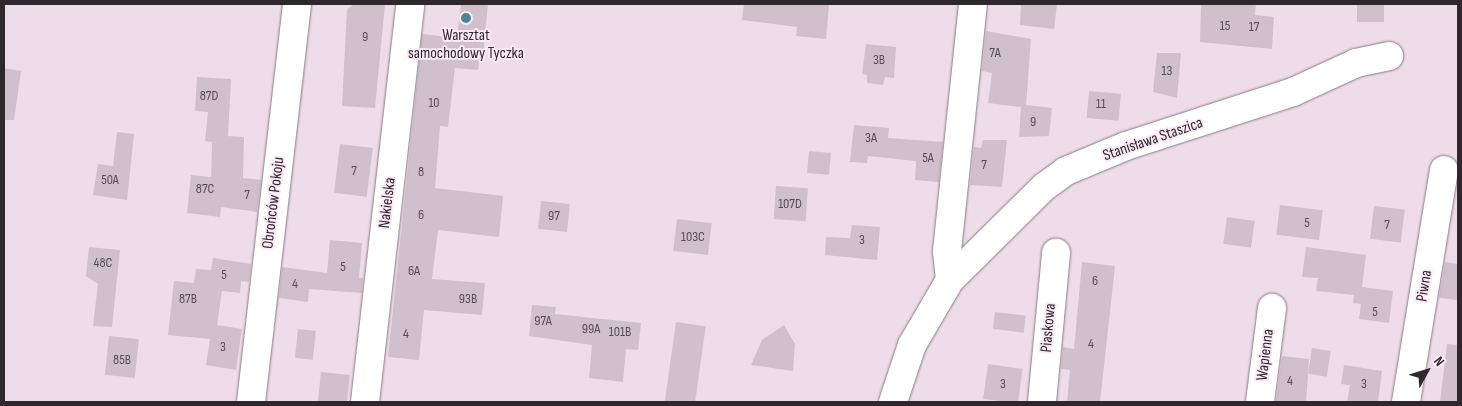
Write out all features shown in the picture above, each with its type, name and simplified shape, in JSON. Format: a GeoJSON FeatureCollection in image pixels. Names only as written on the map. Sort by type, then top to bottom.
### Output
{"type":"FeatureCollection","features":[{"type":"Feature","properties":{"kind":"street","name":"Obrońców Pokoju"},"geometry":{"type":"LineString","coordinates":[[251,402],[297,4]]}},
{"type":"Feature","properties":{"kind":"street","name":"Nakielska"},"geometry":{"type":"LineString","coordinates":[[365,402],[410,4]]}},
{"type":"Feature","properties":{"kind":"street"},"geometry":{"type":"LineString","coordinates":[[950,280],[947,251],[973,4]]}},
{"type":"Feature","properties":{"kind":"street","name":"Stanisława Staszica"},"geometry":{"type":"LineString","coordinates":[[893,402],[912,345],[950,280],[1009,219],[1066,171],[1126,146],[1293,92],[1356,62],[1389,56]]}},
{"type":"Feature","properties":{"kind":"street","name":"Piwna"},"geometry":{"type":"LineString","coordinates":[[1406,402],[1444,170]]}},
{"type":"Feature","properties":{"kind":"street","name":"Piaskowa"},"geometry":{"type":"LineString","coordinates":[[1042,402],[1056,253]]}},
{"type":"Feature","properties":{"kind":"street","name":"Wapienna"},"geometry":{"type":"LineString","coordinates":[[1260,402],[1272,308]]}},
{"type":"Feature","properties":{"kind":"building"},"geometry":{"type":"Polygon","coordinates":[[[354,4],[385,4],[375,108],[342,106],[347,9],[354,4]]]}},
{"type":"Feature","properties":{"kind":"building"},"geometry":{"type":"Polygon","coordinates":[[[461,4],[488,4],[483,55],[480,55],[478,70],[455,68],[448,127],[440,126],[435,188],[503,196],[499,237],[438,230],[432,279],[485,283],[482,315],[424,310],[419,360],[388,357],[422,34],[457,38],[461,4]]]}},
{"type":"Feature","properties":{"kind":"building"},"geometry":{"type":"Polygon","coordinates":[[[744,4],[829,5],[826,39],[796,36],[797,27],[742,20],[744,4]]]}},
{"type":"Feature","properties":{"kind":"building"},"geometry":{"type":"Polygon","coordinates":[[[1021,4],[1057,4],[1054,29],[1020,25],[1021,4]]]}},
{"type":"Feature","properties":{"kind":"building"},"geometry":{"type":"Polygon","coordinates":[[[1201,4],[1256,4],[1255,15],[1274,17],[1272,49],[1200,42],[1201,4]]]}},
{"type":"Feature","properties":{"kind":"building"},"geometry":{"type":"Polygon","coordinates":[[[1357,4],[1384,4],[1384,22],[1357,22],[1357,4]]]}},
{"type":"Feature","properties":{"kind":"building"},"geometry":{"type":"Polygon","coordinates":[[[986,31],[1031,39],[1026,105],[1052,108],[1049,136],[1019,137],[1021,107],[988,103],[992,73],[982,71],[986,31]]]}},
{"type":"Feature","properties":{"kind":"building"},"geometry":{"type":"Polygon","coordinates":[[[866,44],[896,47],[894,78],[885,77],[883,85],[867,83],[867,75],[862,74],[866,44]]]}},
{"type":"Feature","properties":{"kind":"building"},"geometry":{"type":"Polygon","coordinates":[[[1157,53],[1181,53],[1177,98],[1153,92],[1157,53]]]}},
{"type":"Feature","properties":{"kind":"building"},"geometry":{"type":"Polygon","coordinates":[[[4,68],[21,71],[14,120],[4,120],[4,68]]]}},
{"type":"Feature","properties":{"kind":"building"},"geometry":{"type":"Polygon","coordinates":[[[197,77],[231,79],[228,136],[244,137],[243,178],[261,180],[257,212],[221,207],[220,217],[187,213],[191,175],[211,177],[212,142],[205,141],[208,112],[195,111],[197,77]]]}},
{"type":"Feature","properties":{"kind":"building"},"geometry":{"type":"Polygon","coordinates":[[[1089,91],[1121,94],[1119,121],[1087,118],[1089,91]]]}},
{"type":"Feature","properties":{"kind":"building"},"geometry":{"type":"Polygon","coordinates":[[[854,125],[889,128],[888,138],[943,142],[939,182],[915,180],[916,161],[868,156],[867,163],[850,162],[854,125]]]}},
{"type":"Feature","properties":{"kind":"building"},"geometry":{"type":"Polygon","coordinates":[[[117,132],[134,134],[127,200],[93,195],[98,164],[113,166],[117,132]]]}},
{"type":"Feature","properties":{"kind":"building"},"geometry":{"type":"Polygon","coordinates":[[[983,140],[1007,140],[1002,187],[970,185],[974,147],[981,148],[983,140]]]}},
{"type":"Feature","properties":{"kind":"building"},"geometry":{"type":"Polygon","coordinates":[[[340,144],[373,148],[367,197],[334,193],[340,144]]]}},
{"type":"Feature","properties":{"kind":"building"},"geometry":{"type":"Polygon","coordinates":[[[809,151],[831,153],[829,175],[807,173],[809,151]]]}},
{"type":"Feature","properties":{"kind":"building"},"geometry":{"type":"Polygon","coordinates":[[[776,186],[808,188],[806,221],[774,219],[776,186]]]}},
{"type":"Feature","properties":{"kind":"building"},"geometry":{"type":"Polygon","coordinates":[[[541,201],[570,204],[567,232],[538,229],[541,201]]]}},
{"type":"Feature","properties":{"kind":"building"},"geometry":{"type":"Polygon","coordinates":[[[1280,205],[1323,210],[1319,240],[1276,235],[1280,205]]]}},
{"type":"Feature","properties":{"kind":"building"},"geometry":{"type":"Polygon","coordinates":[[[1374,206],[1405,210],[1401,243],[1370,239],[1374,206]]]}},
{"type":"Feature","properties":{"kind":"building"},"geometry":{"type":"Polygon","coordinates":[[[1227,217],[1255,221],[1251,248],[1223,244],[1227,217]]]}},
{"type":"Feature","properties":{"kind":"building"},"geometry":{"type":"Polygon","coordinates":[[[677,219],[712,223],[708,255],[673,251],[677,219]]]}},
{"type":"Feature","properties":{"kind":"building"},"geometry":{"type":"Polygon","coordinates":[[[852,225],[880,227],[877,260],[825,255],[826,237],[850,238],[852,225]]]}},
{"type":"Feature","properties":{"kind":"building"},"geometry":{"type":"Polygon","coordinates":[[[330,240],[362,243],[359,278],[363,278],[362,293],[309,289],[308,302],[279,298],[282,267],[327,273],[330,240]]]}},
{"type":"Feature","properties":{"kind":"building"},"geometry":{"type":"Polygon","coordinates":[[[89,247],[120,250],[112,327],[93,326],[98,284],[86,276],[89,247]]]}},
{"type":"Feature","properties":{"kind":"building"},"geometry":{"type":"Polygon","coordinates":[[[1306,247],[1366,255],[1362,287],[1393,291],[1389,323],[1359,319],[1361,304],[1353,303],[1354,295],[1316,291],[1318,278],[1302,277],[1306,247]]]}},
{"type":"Feature","properties":{"kind":"building"},"geometry":{"type":"Polygon","coordinates":[[[213,258],[251,264],[249,282],[241,281],[240,293],[222,291],[217,325],[242,329],[236,370],[206,365],[210,339],[168,335],[174,281],[194,283],[196,269],[211,270],[213,258]]]}},
{"type":"Feature","properties":{"kind":"building"},"geometry":{"type":"Polygon","coordinates":[[[1082,262],[1115,266],[1100,402],[1067,402],[1070,370],[1061,369],[1063,347],[1074,349],[1082,262]]]}},
{"type":"Feature","properties":{"kind":"building"},"geometry":{"type":"Polygon","coordinates":[[[1445,262],[1458,264],[1458,300],[1439,298],[1445,262]]]}},
{"type":"Feature","properties":{"kind":"building"},"geometry":{"type":"Polygon","coordinates":[[[532,305],[556,307],[555,314],[641,323],[638,350],[626,349],[623,382],[589,378],[592,345],[529,336],[532,305]]]}},
{"type":"Feature","properties":{"kind":"building"},"geometry":{"type":"Polygon","coordinates":[[[995,312],[1026,316],[1024,333],[993,329],[995,312]]]}},
{"type":"Feature","properties":{"kind":"building"},"geometry":{"type":"Polygon","coordinates":[[[676,322],[706,326],[695,402],[665,402],[676,322]]]}},
{"type":"Feature","properties":{"kind":"building"},"geometry":{"type":"Polygon","coordinates":[[[784,325],[795,344],[793,371],[751,365],[762,340],[784,325]]]}},
{"type":"Feature","properties":{"kind":"building"},"geometry":{"type":"Polygon","coordinates":[[[298,329],[316,331],[313,360],[295,358],[298,329]]]}},
{"type":"Feature","properties":{"kind":"building"},"geometry":{"type":"Polygon","coordinates":[[[109,336],[139,339],[135,378],[105,375],[109,336]]]}},
{"type":"Feature","properties":{"kind":"building"},"geometry":{"type":"Polygon","coordinates":[[[1447,344],[1458,345],[1458,402],[1440,402],[1447,344]]]}},
{"type":"Feature","properties":{"kind":"building"},"geometry":{"type":"Polygon","coordinates":[[[1312,348],[1331,351],[1327,377],[1308,374],[1312,348]]]}},
{"type":"Feature","properties":{"kind":"building"},"geometry":{"type":"Polygon","coordinates":[[[1282,356],[1309,359],[1306,402],[1276,402],[1282,356]]]}},
{"type":"Feature","properties":{"kind":"building"},"geometry":{"type":"Polygon","coordinates":[[[988,364],[1023,369],[1018,402],[983,399],[988,364]]]}},
{"type":"Feature","properties":{"kind":"building"},"geometry":{"type":"Polygon","coordinates":[[[1344,365],[1382,371],[1378,402],[1347,402],[1350,385],[1341,384],[1344,365]]]}},
{"type":"Feature","properties":{"kind":"building"},"geometry":{"type":"Polygon","coordinates":[[[321,372],[350,375],[347,402],[318,402],[321,372]]]}},
{"type":"Feature","properties":{"kind":"place","name":"Warsztat samochodowy Tyczka"},"geometry":{"type":"Point","coordinates":[466,18]}}]}
